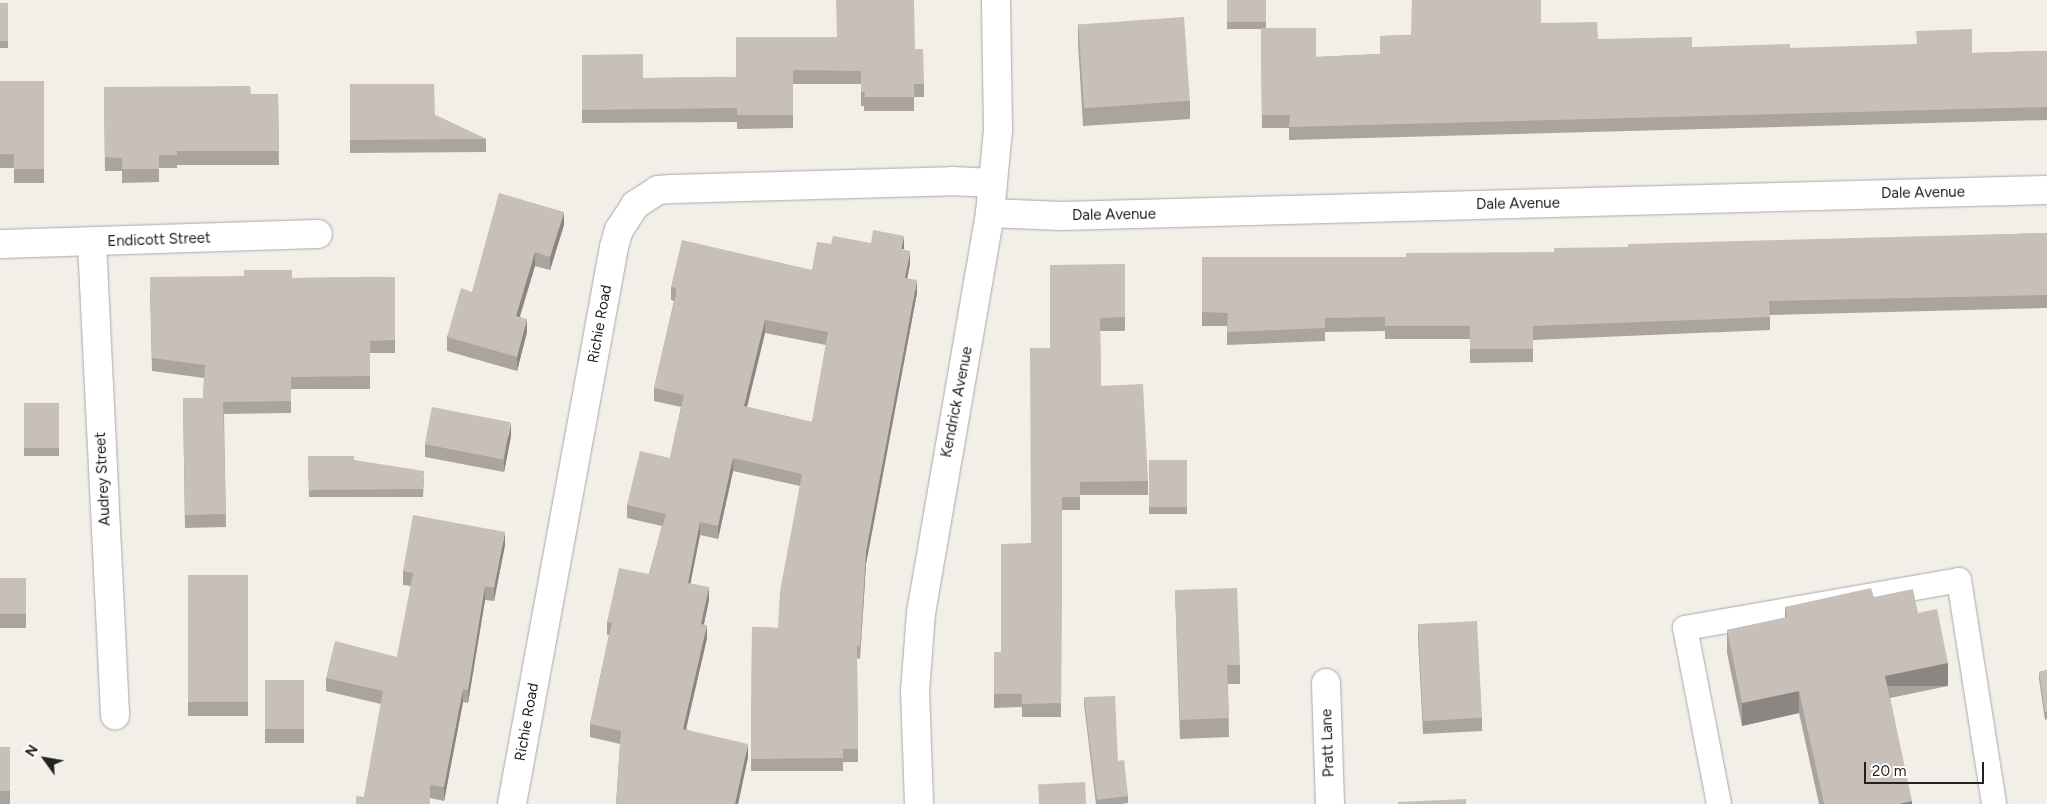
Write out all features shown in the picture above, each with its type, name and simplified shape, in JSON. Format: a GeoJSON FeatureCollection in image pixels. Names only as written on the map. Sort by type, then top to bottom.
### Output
{"type":"FeatureCollection","features":[{"type":"Feature","properties":{"kind":"street","name":"Kendrick Avenue"},"geometry":{"type":"LineString","coordinates":[[919,804],[915,692],[920,613],[990,213],[998,130],[996,0]]}},
{"type":"Feature","properties":{"kind":"street","name":"Richie Road"},"geometry":{"type":"LineString","coordinates":[[512,804],[614,247],[619,230],[635,205],[658,190],[672,189],[952,181],[993,183]]}},
{"type":"Feature","properties":{"kind":"street","name":"Dale Avenue"},"geometry":{"type":"LineString","coordinates":[[990,213],[1062,216],[2047,190]]}},
{"type":"Feature","properties":{"kind":"street","name":"Endicott Street"},"geometry":{"type":"LineString","coordinates":[[0,244],[318,234]]}},
{"type":"Feature","properties":{"kind":"street","name":"Audrey Street"},"geometry":{"type":"LineString","coordinates":[[92,242],[115,715]]}},
{"type":"Feature","properties":{"kind":"street","name":"Pratt Lane"},"geometry":{"type":"LineString","coordinates":[[1326,683],[1330,804]]}},
{"type":"Feature","properties":{"kind":"lane"},"geometry":{"type":"LineString","coordinates":[[1719,804],[1685,628],[1959,580],[1994,804]]}},
{"type":"Feature","properties":{"kind":"building"},"geometry":{"type":"Polygon","coordinates":[[[836,0],[914,0],[915,49],[923,49],[924,84],[914,84],[914,97],[864,97],[865,92],[861,92],[861,71],[793,70],[793,115],[737,115],[737,108],[582,110],[582,55],[643,54],[643,78],[736,77],[736,37],[837,37],[836,0]]]}},
{"type":"Feature","properties":{"kind":"building"},"geometry":{"type":"Polygon","coordinates":[[[1227,0],[1266,0],[1266,22],[1227,22],[1227,0]]]}},
{"type":"Feature","properties":{"kind":"building"},"geometry":{"type":"Polygon","coordinates":[[[1412,0],[1541,0],[1541,23],[1597,22],[1598,39],[1692,37],[1692,47],[1790,44],[1790,48],[1917,44],[1916,31],[1972,29],[1972,53],[2047,51],[2047,107],[1289,127],[1290,115],[1262,115],[1261,28],[1316,28],[1316,57],[1380,54],[1380,36],[1411,35],[1412,0]]]}},
{"type":"Feature","properties":{"kind":"building"},"geometry":{"type":"Polygon","coordinates":[[[0,3],[8,3],[8,41],[0,41],[0,3]]]}},
{"type":"Feature","properties":{"kind":"building"},"geometry":{"type":"Polygon","coordinates":[[[1184,17],[1190,101],[1084,108],[1078,24],[1184,17]]]}},
{"type":"Feature","properties":{"kind":"building"},"geometry":{"type":"Polygon","coordinates":[[[0,81],[44,81],[44,169],[14,169],[14,154],[0,154],[0,81]]]}},
{"type":"Feature","properties":{"kind":"building"},"geometry":{"type":"Polygon","coordinates":[[[350,84],[434,84],[435,115],[486,139],[350,140],[350,84]]]}},
{"type":"Feature","properties":{"kind":"building"},"geometry":{"type":"Polygon","coordinates":[[[250,86],[251,94],[278,94],[279,151],[177,151],[177,155],[159,155],[159,169],[122,169],[122,158],[105,157],[104,87],[250,86]]]}},
{"type":"Feature","properties":{"kind":"building"},"geometry":{"type":"Polygon","coordinates":[[[499,193],[564,212],[550,257],[535,252],[516,316],[527,319],[517,357],[447,337],[461,288],[472,292],[499,193]]]}},
{"type":"Feature","properties":{"kind":"building"},"geometry":{"type":"Polygon","coordinates":[[[873,230],[904,236],[901,249],[910,251],[905,278],[917,280],[866,551],[860,646],[857,646],[858,749],[843,749],[843,758],[751,759],[752,627],[778,628],[780,591],[802,474],[733,458],[718,526],[700,522],[688,583],[709,587],[701,624],[707,625],[683,729],[748,744],[735,804],[616,804],[621,731],[590,724],[612,623],[607,622],[619,568],[649,574],[666,514],[627,505],[640,451],[670,458],[684,395],[654,388],[676,295],[676,288],[671,287],[682,240],[812,270],[817,242],[831,244],[833,236],[871,243],[873,230]],[[765,320],[744,406],[812,422],[828,332],[765,320]]]}},
{"type":"Feature","properties":{"kind":"building"},"geometry":{"type":"Polygon","coordinates":[[[2047,233],[2047,295],[1769,301],[1770,317],[1533,326],[1533,349],[1470,349],[1470,326],[1385,326],[1385,317],[1325,318],[1325,328],[1227,332],[1228,313],[1202,312],[1202,257],[1406,257],[1406,253],[1554,252],[1554,248],[1628,247],[1628,244],[2047,233]]]}},
{"type":"Feature","properties":{"kind":"building"},"geometry":{"type":"Polygon","coordinates":[[[1125,264],[1125,317],[1100,318],[1101,386],[1143,384],[1148,481],[1080,482],[1080,497],[1062,497],[1061,703],[1022,704],[1022,694],[994,694],[994,652],[1001,652],[1001,544],[1031,543],[1030,348],[1050,348],[1050,265],[1125,264]]]}},
{"type":"Feature","properties":{"kind":"building"},"geometry":{"type":"Polygon","coordinates":[[[244,270],[292,270],[292,278],[395,277],[395,340],[370,341],[370,376],[291,377],[291,401],[223,402],[226,514],[185,515],[183,398],[203,398],[205,365],[152,358],[150,277],[244,276],[244,270]]]}},
{"type":"Feature","properties":{"kind":"building"},"geometry":{"type":"Polygon","coordinates":[[[24,403],[59,403],[59,448],[24,448],[24,403]]]}},
{"type":"Feature","properties":{"kind":"building"},"geometry":{"type":"Polygon","coordinates":[[[432,407],[511,422],[503,460],[425,444],[432,407]]]}},
{"type":"Feature","properties":{"kind":"building"},"geometry":{"type":"Polygon","coordinates":[[[308,456],[354,456],[354,460],[424,471],[423,489],[309,490],[308,456]]]}},
{"type":"Feature","properties":{"kind":"building"},"geometry":{"type":"Polygon","coordinates":[[[1149,460],[1187,460],[1187,507],[1149,507],[1149,460]]]}},
{"type":"Feature","properties":{"kind":"building"},"geometry":{"type":"Polygon","coordinates":[[[413,515],[505,532],[494,588],[485,586],[468,690],[463,689],[444,787],[430,785],[430,804],[356,804],[356,796],[364,797],[383,691],[326,678],[335,641],[397,657],[413,573],[403,571],[413,515]]]}},
{"type":"Feature","properties":{"kind":"building"},"geometry":{"type":"Polygon","coordinates":[[[188,575],[248,575],[248,702],[188,702],[188,575]]]}},
{"type":"Feature","properties":{"kind":"building"},"geometry":{"type":"Polygon","coordinates":[[[0,578],[26,578],[26,614],[0,614],[0,578]]]}},
{"type":"Feature","properties":{"kind":"building"},"geometry":{"type":"Polygon","coordinates":[[[1237,588],[1240,665],[1227,665],[1229,718],[1180,720],[1175,590],[1237,588]]]}},
{"type":"Feature","properties":{"kind":"building"},"geometry":{"type":"Polygon","coordinates":[[[1871,588],[1874,597],[1913,589],[1918,613],[1937,609],[1948,663],[1885,676],[1912,801],[1899,804],[1824,804],[1799,691],[1742,703],[1727,630],[1787,617],[1785,607],[1871,588]]]}},
{"type":"Feature","properties":{"kind":"building"},"geometry":{"type":"Polygon","coordinates":[[[1477,621],[1482,718],[1423,721],[1418,624],[1477,621]]]}},
{"type":"Feature","properties":{"kind":"building"},"geometry":{"type":"Polygon","coordinates":[[[2047,670],[2047,712],[2045,712],[2039,672],[2047,670]]]}},
{"type":"Feature","properties":{"kind":"building"},"geometry":{"type":"Polygon","coordinates":[[[265,680],[304,680],[304,729],[265,729],[265,680]]]}},
{"type":"Feature","properties":{"kind":"building"},"geometry":{"type":"Polygon","coordinates":[[[1115,696],[1118,761],[1124,760],[1128,796],[1097,800],[1084,697],[1115,696]]]}},
{"type":"Feature","properties":{"kind":"building"},"geometry":{"type":"Polygon","coordinates":[[[0,747],[10,747],[10,791],[0,791],[0,747]]]}},
{"type":"Feature","properties":{"kind":"building"},"geometry":{"type":"Polygon","coordinates":[[[1085,782],[1086,804],[1039,804],[1038,784],[1085,782]]]}},
{"type":"Feature","properties":{"kind":"building"},"geometry":{"type":"Polygon","coordinates":[[[1466,799],[1466,804],[1398,804],[1398,802],[1466,799]]]}}]}
